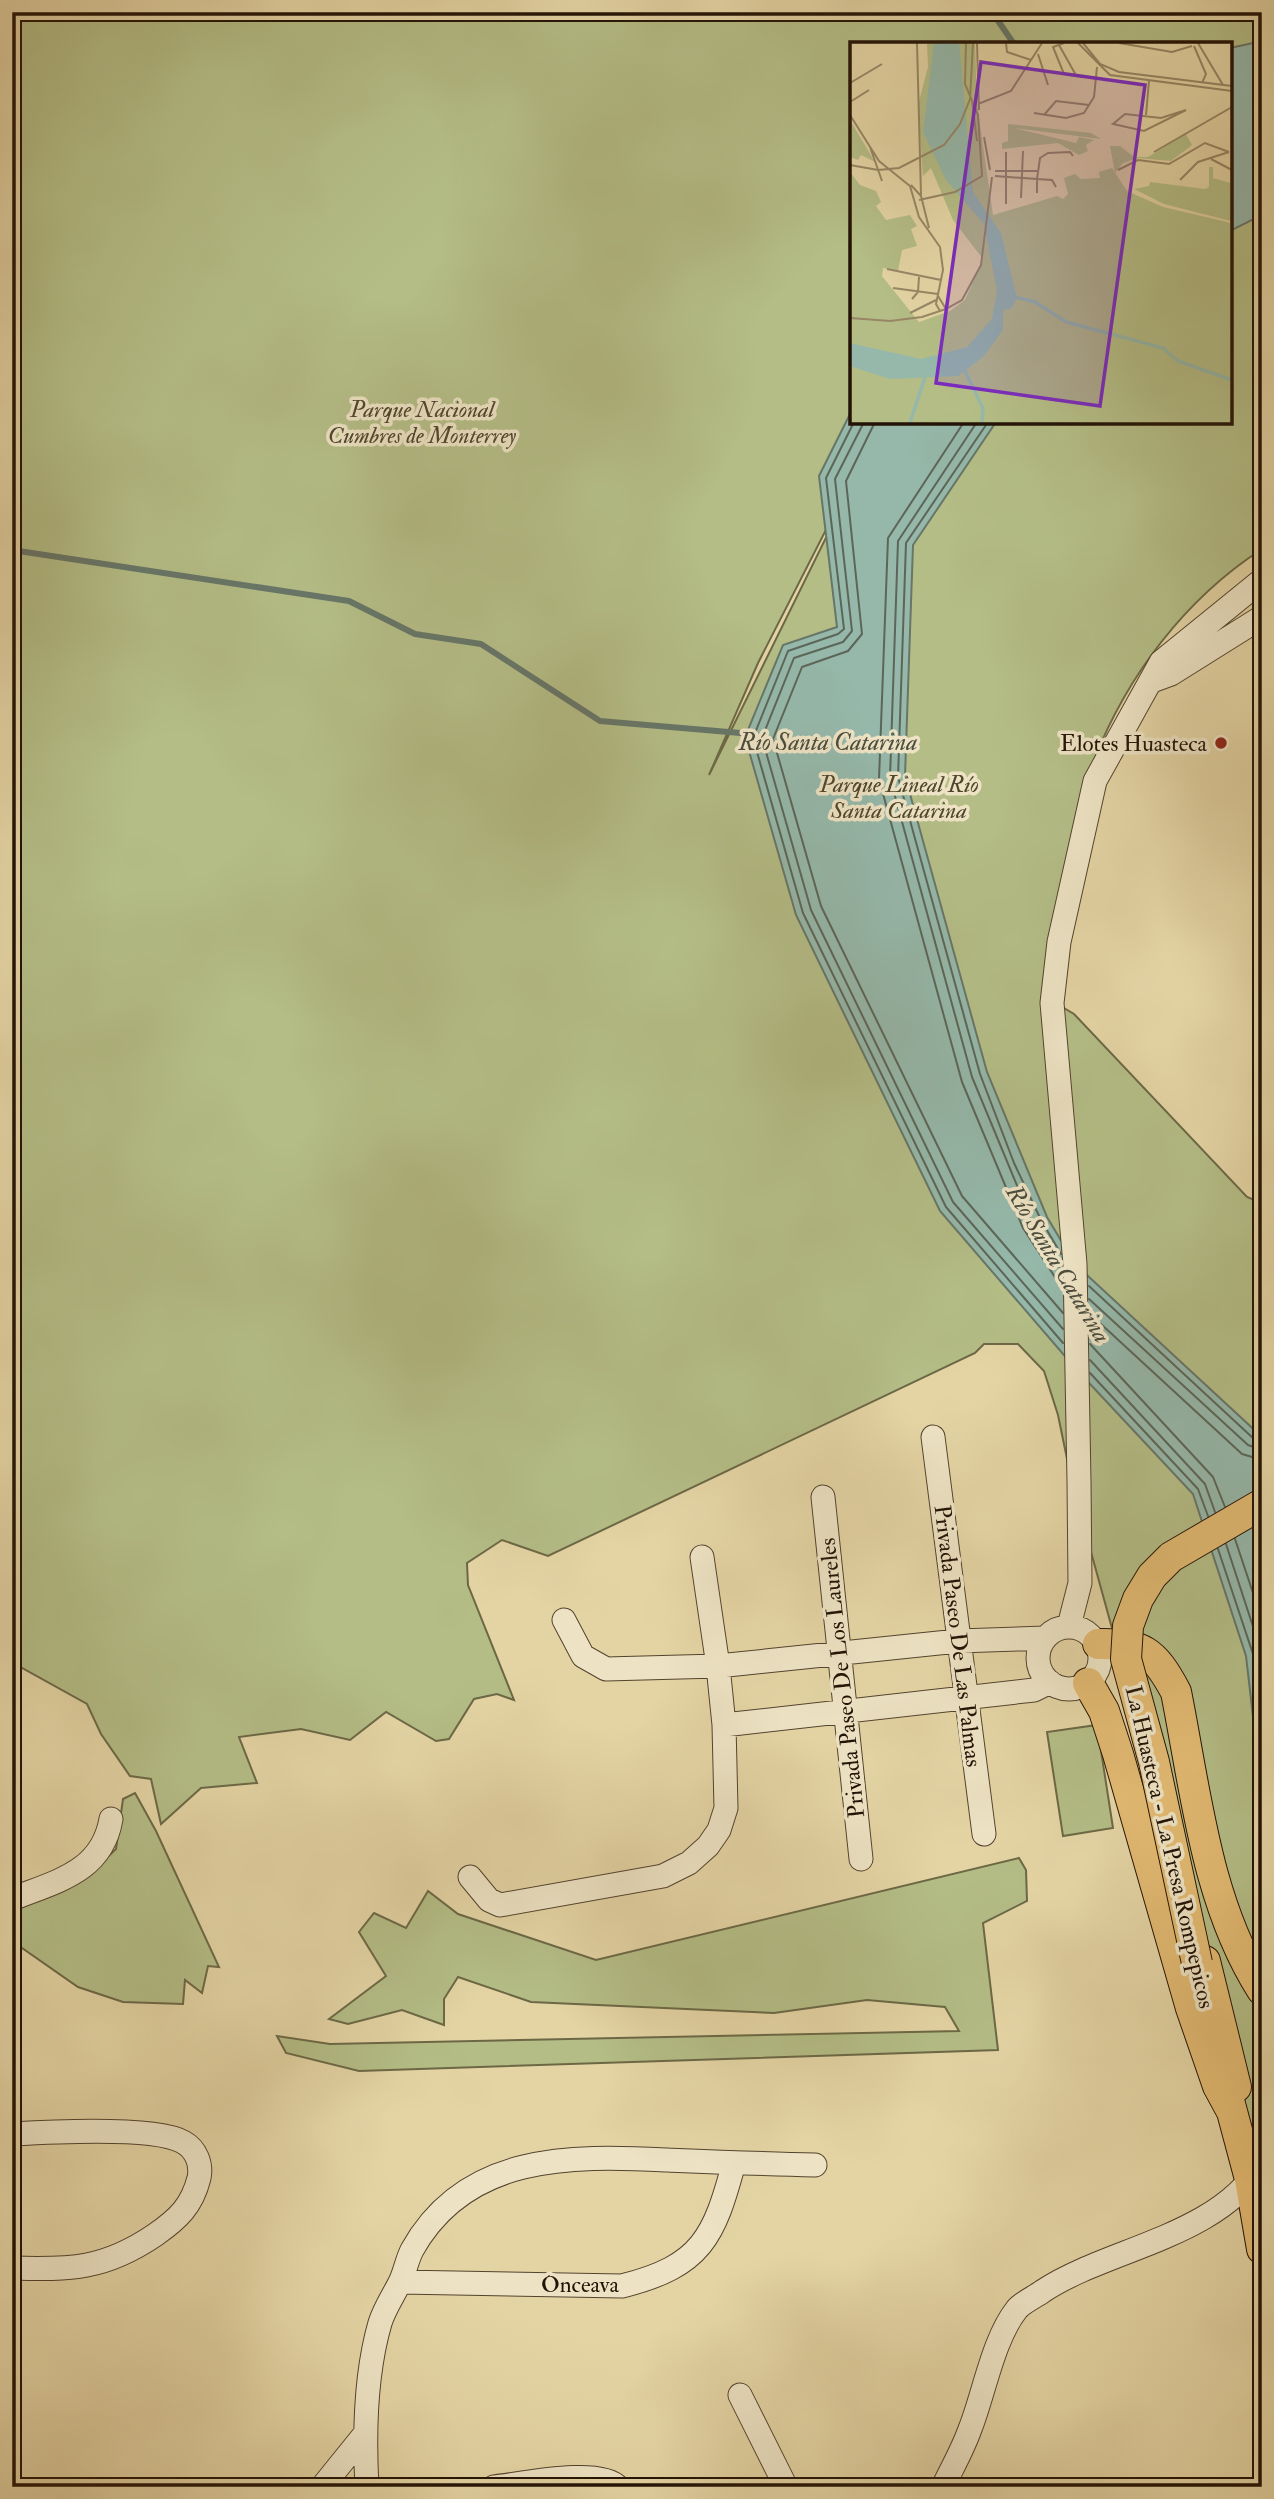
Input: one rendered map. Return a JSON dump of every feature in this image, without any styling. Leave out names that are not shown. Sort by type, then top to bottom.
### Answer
[{"type":"main road","name":"La Huasteca - La Presa Rompepicos","points":[[1262,1504],[1171,1557],[1152,1576],[1138,1599],[1128,1626],[1126,1659],[1154,1762],[1201,1962],[1236,2087],[1262,2145]]},
{"type":"main road","name":"La Huasteca - La Presa Rompepicos","points":[[1262,1516],[1200,1551],[1178,1568],[1152,1604],[1143,1629],[1141,1656],[1147,1695],[1179,1826],[1201,1962],[1231,2110],[1258,2175],[1262,2249]]},
{"type":"main road","points":[[1098,1644],[1133,1644],[1146,1652],[1167,1676],[1176,1692],[1217,1890],[1232,1937],[1262,1990]]},
{"type":"main road","points":[[1088,1683],[1104,1712],[1191,2008],[1218,2086],[1231,2110]]},
{"type":"street","points":[[1069,1626],[1080,1583],[1075,1264],[1052,1003],[1059,942],[1095,781],[1161,662],[1255,584],[1262,616],[1171,674],[1152,681]]},
{"type":"street","points":[[1193,659],[1262,636]]},
{"type":"street","name":"Privada Paseo De Las Palmas","points":[[933,1437],[984,1834]]},
{"type":"street","name":"Privada Paseo De Los Laureles","points":[[823,1497],[861,1860]]},
{"type":"street","points":[[470,1877],[489,1900],[506,1905],[663,1876],[689,1863],[719,1830],[726,1808],[724,1725],[702,1557]]},
{"type":"street","points":[[564,1620],[583,1656],[606,1670],[718,1666],[958,1641],[1045,1639]]},
{"type":"street","points":[[1069,1626],[1086,1631],[1098,1644],[1100,1666],[1088,1683],[1068,1689],[1049,1682],[1039,1666],[1040,1647],[1045,1639],[1051,1632],[1069,1626]]},
{"type":"street","points":[[724,1725],[1034,1690],[1049,1682]]},
{"type":"street","points":[[12,1899],[61,1880],[99,1854],[107,1839],[111,1819]]},
{"type":"street","points":[[12,2134],[66,2130],[162,2136],[182,2141],[194,2151],[200,2172],[194,2197],[184,2213],[120,2257],[65,2269],[12,2268]]},
{"type":"street","points":[[367,2487],[364,2435],[380,2322],[412,2251],[435,2218],[475,2186],[521,2166],[566,2158],[606,2157],[815,2165]]},
{"type":"street","name":"Onceava","points":[[400,2282],[622,2286],[656,2276],[685,2259],[703,2244],[719,2217],[734,2163]]},
{"type":"street","points":[[943,2487],[971,2428],[984,2386],[1017,2309],[1067,2276],[1161,2241],[1209,2213],[1258,2175]]},
{"type":"street","points":[[740,2395],[786,2487]]},
{"type":"street","points":[[327,2486],[364,2435]]},
{"type":"street","points":[[494,2487],[589,2477],[613,2481],[618,2487]]},
{"type":"green space","name":"Parque Nacional Cumbres de Monterrey","points":[[12,12],[1262,12],[1262,549],[1208,591],[1184,616],[1141,670],[1108,729],[1094,760],[1047,998],[1074,1014],[1247,1197],[1262,1203],[1262,2173],[1072,1483],[1058,1415],[1044,1371],[1018,1344],[984,1344],[975,1353],[548,1556],[502,1540],[467,1563],[468,1585],[514,1700],[497,1694],[474,1699],[449,1739],[436,1741],[386,1712],[350,1740],[301,1729],[239,1737],[257,1783],[201,1788],[161,1824],[151,1779],[130,1776],[101,1734],[87,1704],[22,1668],[12,1666]]},
{"type":"green space","points":[[1097,1725],[1113,1828],[1063,1836],[1047,1732]]},
{"type":"green space","points":[[135,1793],[156,1831],[219,1967],[208,1966],[202,1993],[185,1980],[183,2004],[123,2002],[78,1987],[12,1941],[12,1910],[83,1880],[116,1849],[123,1799]]},
{"type":"green space","points":[[1019,1858],[1026,1870],[1027,1901],[983,1923],[998,2050],[359,2071],[286,2053],[277,2036],[330,2044],[959,2031],[945,2007],[867,2000],[774,2013],[531,2002],[458,1977],[444,1999],[444,2025],[402,2010],[348,2024],[329,2019],[386,1976],[359,1932],[374,1913],[406,1928],[428,1891],[458,1914],[596,1960]]},
{"type":"water","points":[[1262,41],[1262,215],[1232,230],[1232,48]]},
{"type":"water","name":"Río Santa Catarina","points":[[850,414],[850,424],[995,424],[913,545],[905,776],[987,1072],[1047,1217],[1075,1264],[1262,1437],[1262,1794],[1246,1656],[1193,1494],[1076,1369],[940,1211],[796,915],[745,737],[783,645],[837,627],[819,476]]},
{"type":"waterway","points":[[992,12],[1013,42]]},
{"type":"waterway","points":[[12,550],[349,601],[415,634],[481,644],[600,721],[752,734]]},
{"type":"place","name":"Elotes Huasteca","points":[[1221,743]]},
{"type":"park label","name":"Parque Lineal Río Santa Catarina","points":[[899,797]]}]
